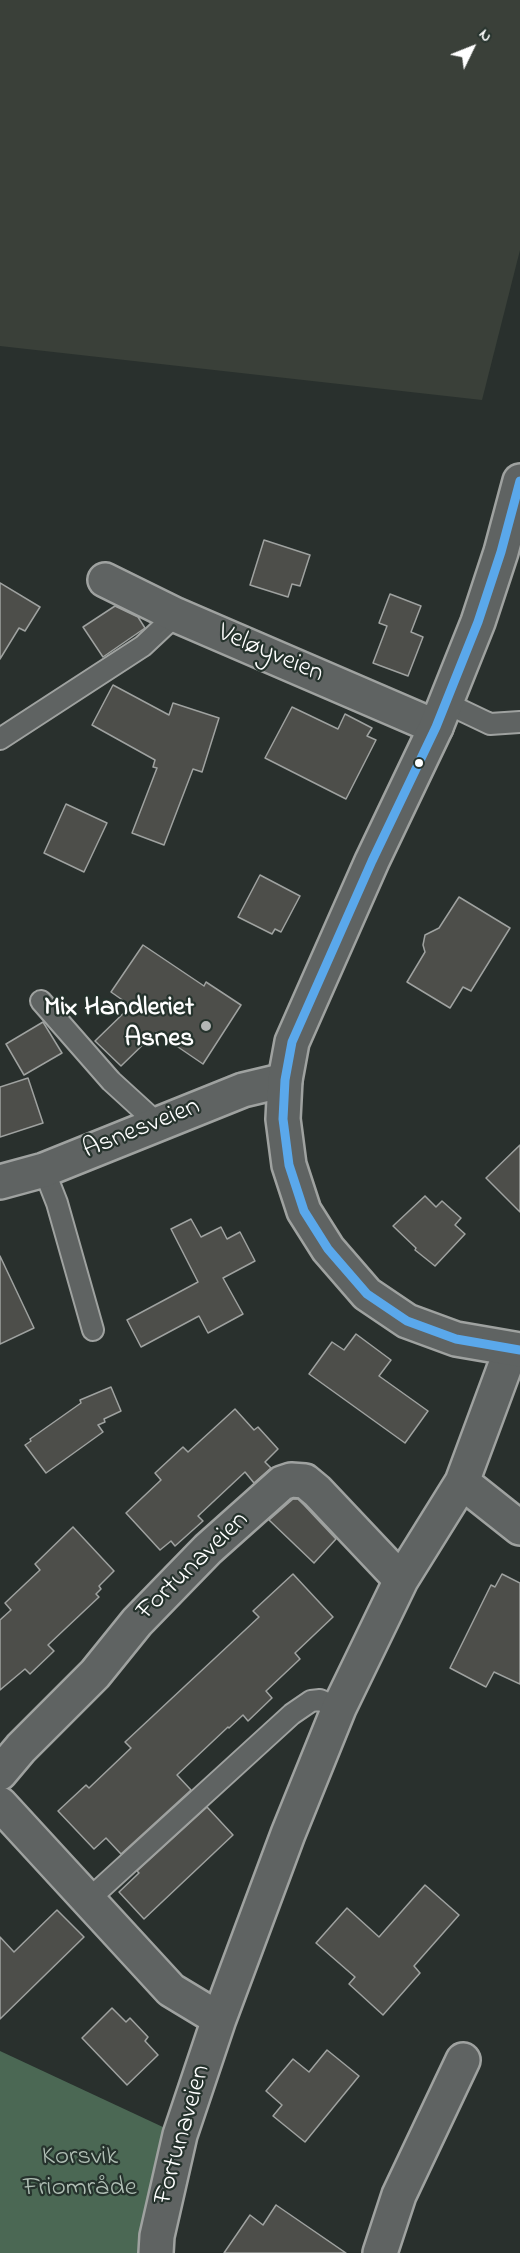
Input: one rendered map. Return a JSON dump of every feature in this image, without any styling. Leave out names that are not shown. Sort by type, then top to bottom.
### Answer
[{"type":"street","points":[[515,1350],[456,1339],[407,1321],[367,1294],[328,1249],[304,1211],[289,1166],[283,1119],[285,1080],[292,1042],[372,861],[441,715],[478,622],[501,552],[520,481]]},
{"type":"street","name":"Veløyveien","points":[[105,580],[176,615],[441,715]]},
{"type":"street","name":"Asnesveien","points":[[0,1182],[44,1170],[243,1090],[285,1080]]},
{"type":"street","name":"Fortunaveien","points":[[156,2253],[157,2236],[177,2145],[219,2019],[288,1834],[339,1708],[401,1580],[462,1482],[515,1350]]},
{"type":"street","name":"Fortunaveien","points":[[0,1773],[21,1748],[95,1674],[137,1622],[208,1549],[282,1482],[305,1481],[401,1580]]},
{"type":"street","points":[[462,1482],[520,1528]]},
{"type":"street","points":[[0,1804],[171,1990],[219,2019]]},
{"type":"street","points":[[380,2253],[399,2195],[463,2060]]},
{"type":"lane","points":[[0,739],[143,646],[176,615]]},
{"type":"lane","points":[[441,715],[490,724],[520,722]]},
{"type":"lane","points":[[41,1001],[111,1081],[157,1124]]},
{"type":"lane","points":[[44,1170],[57,1203],[93,1330]]},
{"type":"lane","points":[[90,1903],[99,1890],[292,1714],[311,1701],[320,1700],[339,1708]]},
{"type":"shaded area","points":[[0,0],[520,0],[520,250],[482,400],[0,346]]},
{"type":"green space","name":"Korsvik Friområde","points":[[0,2051],[180,2135],[156,2253],[0,2253]]},
{"type":"building","points":[[264,540],[310,555],[300,586],[292,584],[288,597],[250,585]]},
{"type":"building","points":[[0,583],[40,607],[25,631],[19,628],[0,659]]},
{"type":"building","points":[[390,594],[421,606],[411,632],[423,637],[408,676],[373,663],[387,626],[379,623]]},
{"type":"building","points":[[115,606],[138,617],[145,628],[103,657],[83,627]]},
{"type":"building","points":[[113,685],[169,715],[173,703],[219,718],[202,772],[193,769],[164,845],[132,833],[157,768],[153,767],[155,760],[92,725]]},
{"type":"building","points":[[292,707],[338,729],[345,714],[372,728],[367,736],[376,740],[346,799],[265,758]]},
{"type":"building","points":[[66,804],[107,823],[84,872],[44,853]]},
{"type":"building","points":[[260,875],[300,896],[281,932],[275,929],[272,934],[238,917]]},
{"type":"building","points":[[459,897],[510,928],[471,991],[463,987],[450,1008],[407,982],[425,952],[423,945],[425,935],[439,928]]},
{"type":"building","points":[[143,945],[204,986],[206,982],[241,1005],[203,1064],[156,1032],[121,1066],[95,1041],[131,1006],[111,992]]},
{"type":"building","points":[[43,1022],[62,1053],[24,1075],[6,1044]]},
{"type":"building","points":[[28,1078],[43,1123],[0,1137],[0,1087]]},
{"type":"building","points":[[520,1145],[520,1212],[486,1178]]},
{"type":"building","points":[[425,1196],[436,1207],[442,1201],[461,1218],[455,1225],[465,1234],[435,1266],[415,1250],[416,1248],[393,1226]]},
{"type":"building","points":[[191,1219],[201,1237],[221,1227],[227,1239],[240,1232],[255,1261],[223,1278],[243,1314],[208,1333],[199,1316],[141,1347],[127,1320],[198,1282],[171,1229]]},
{"type":"building","points":[[0,1256],[34,1328],[0,1344]]},
{"type":"building","points":[[356,1334],[391,1360],[379,1376],[428,1411],[405,1443],[309,1374],[332,1342],[344,1350]]},
{"type":"building","points":[[111,1387],[121,1411],[104,1419],[105,1422],[98,1425],[103,1432],[46,1473],[25,1445],[31,1441],[30,1439],[81,1403],[80,1400]]},
{"type":"building","points":[[235,1409],[254,1430],[258,1427],[278,1449],[265,1462],[271,1468],[254,1483],[245,1472],[198,1516],[203,1521],[175,1546],[171,1541],[160,1550],[126,1513],[161,1480],[155,1473],[183,1447],[188,1452]]},
{"type":"building","points":[[293,1499],[298,1499],[336,1539],[314,1563],[269,1520]]},
{"type":"building","points":[[73,1527],[114,1571],[99,1586],[101,1589],[96,1594],[99,1597],[48,1645],[54,1651],[30,1674],[25,1669],[0,1690],[0,1620],[11,1610],[5,1603],[40,1570],[35,1564]]},
{"type":"building","points":[[293,1574],[333,1617],[295,1653],[300,1659],[266,1691],[272,1698],[248,1721],[243,1715],[228,1727],[177,1775],[191,1790],[121,1854],[106,1838],[94,1849],[58,1811],[86,1785],[89,1788],[131,1748],[125,1742],[259,1617],[253,1611]]},
{"type":"building","points":[[502,1574],[520,1583],[520,1684],[494,1672],[486,1687],[450,1668],[491,1585],[495,1587]]},
{"type":"building","points":[[207,1807],[233,1835],[144,1919],[119,1892],[139,1873],[137,1871]]},
{"type":"building","points":[[425,1885],[459,1915],[414,1966],[420,1973],[383,2015],[349,1984],[355,1977],[316,1943],[347,1908],[379,1937]]},
{"type":"building","points":[[57,1910],[84,1937],[0,2019],[0,1937],[14,1952]]},
{"type":"building","points":[[112,2008],[126,2022],[130,2018],[148,2037],[145,2041],[158,2055],[127,2085],[82,2038]]},
{"type":"building","points":[[327,2050],[359,2076],[305,2142],[273,2116],[282,2105],[266,2091],[293,2059],[309,2072]]},
{"type":"building","points":[[276,2205],[346,2253],[224,2253],[250,2215],[263,2225]]},
{"type":"transit line","points":[[520,481],[501,552],[478,622],[436,727],[372,861],[292,1042],[285,1080],[283,1119],[289,1165],[304,1211],[328,1249],[367,1294],[407,1321],[456,1339],[520,1350]]},
{"type":"place","name":"Mix Handleriet Asnes","points":[[206,1026]]}]
